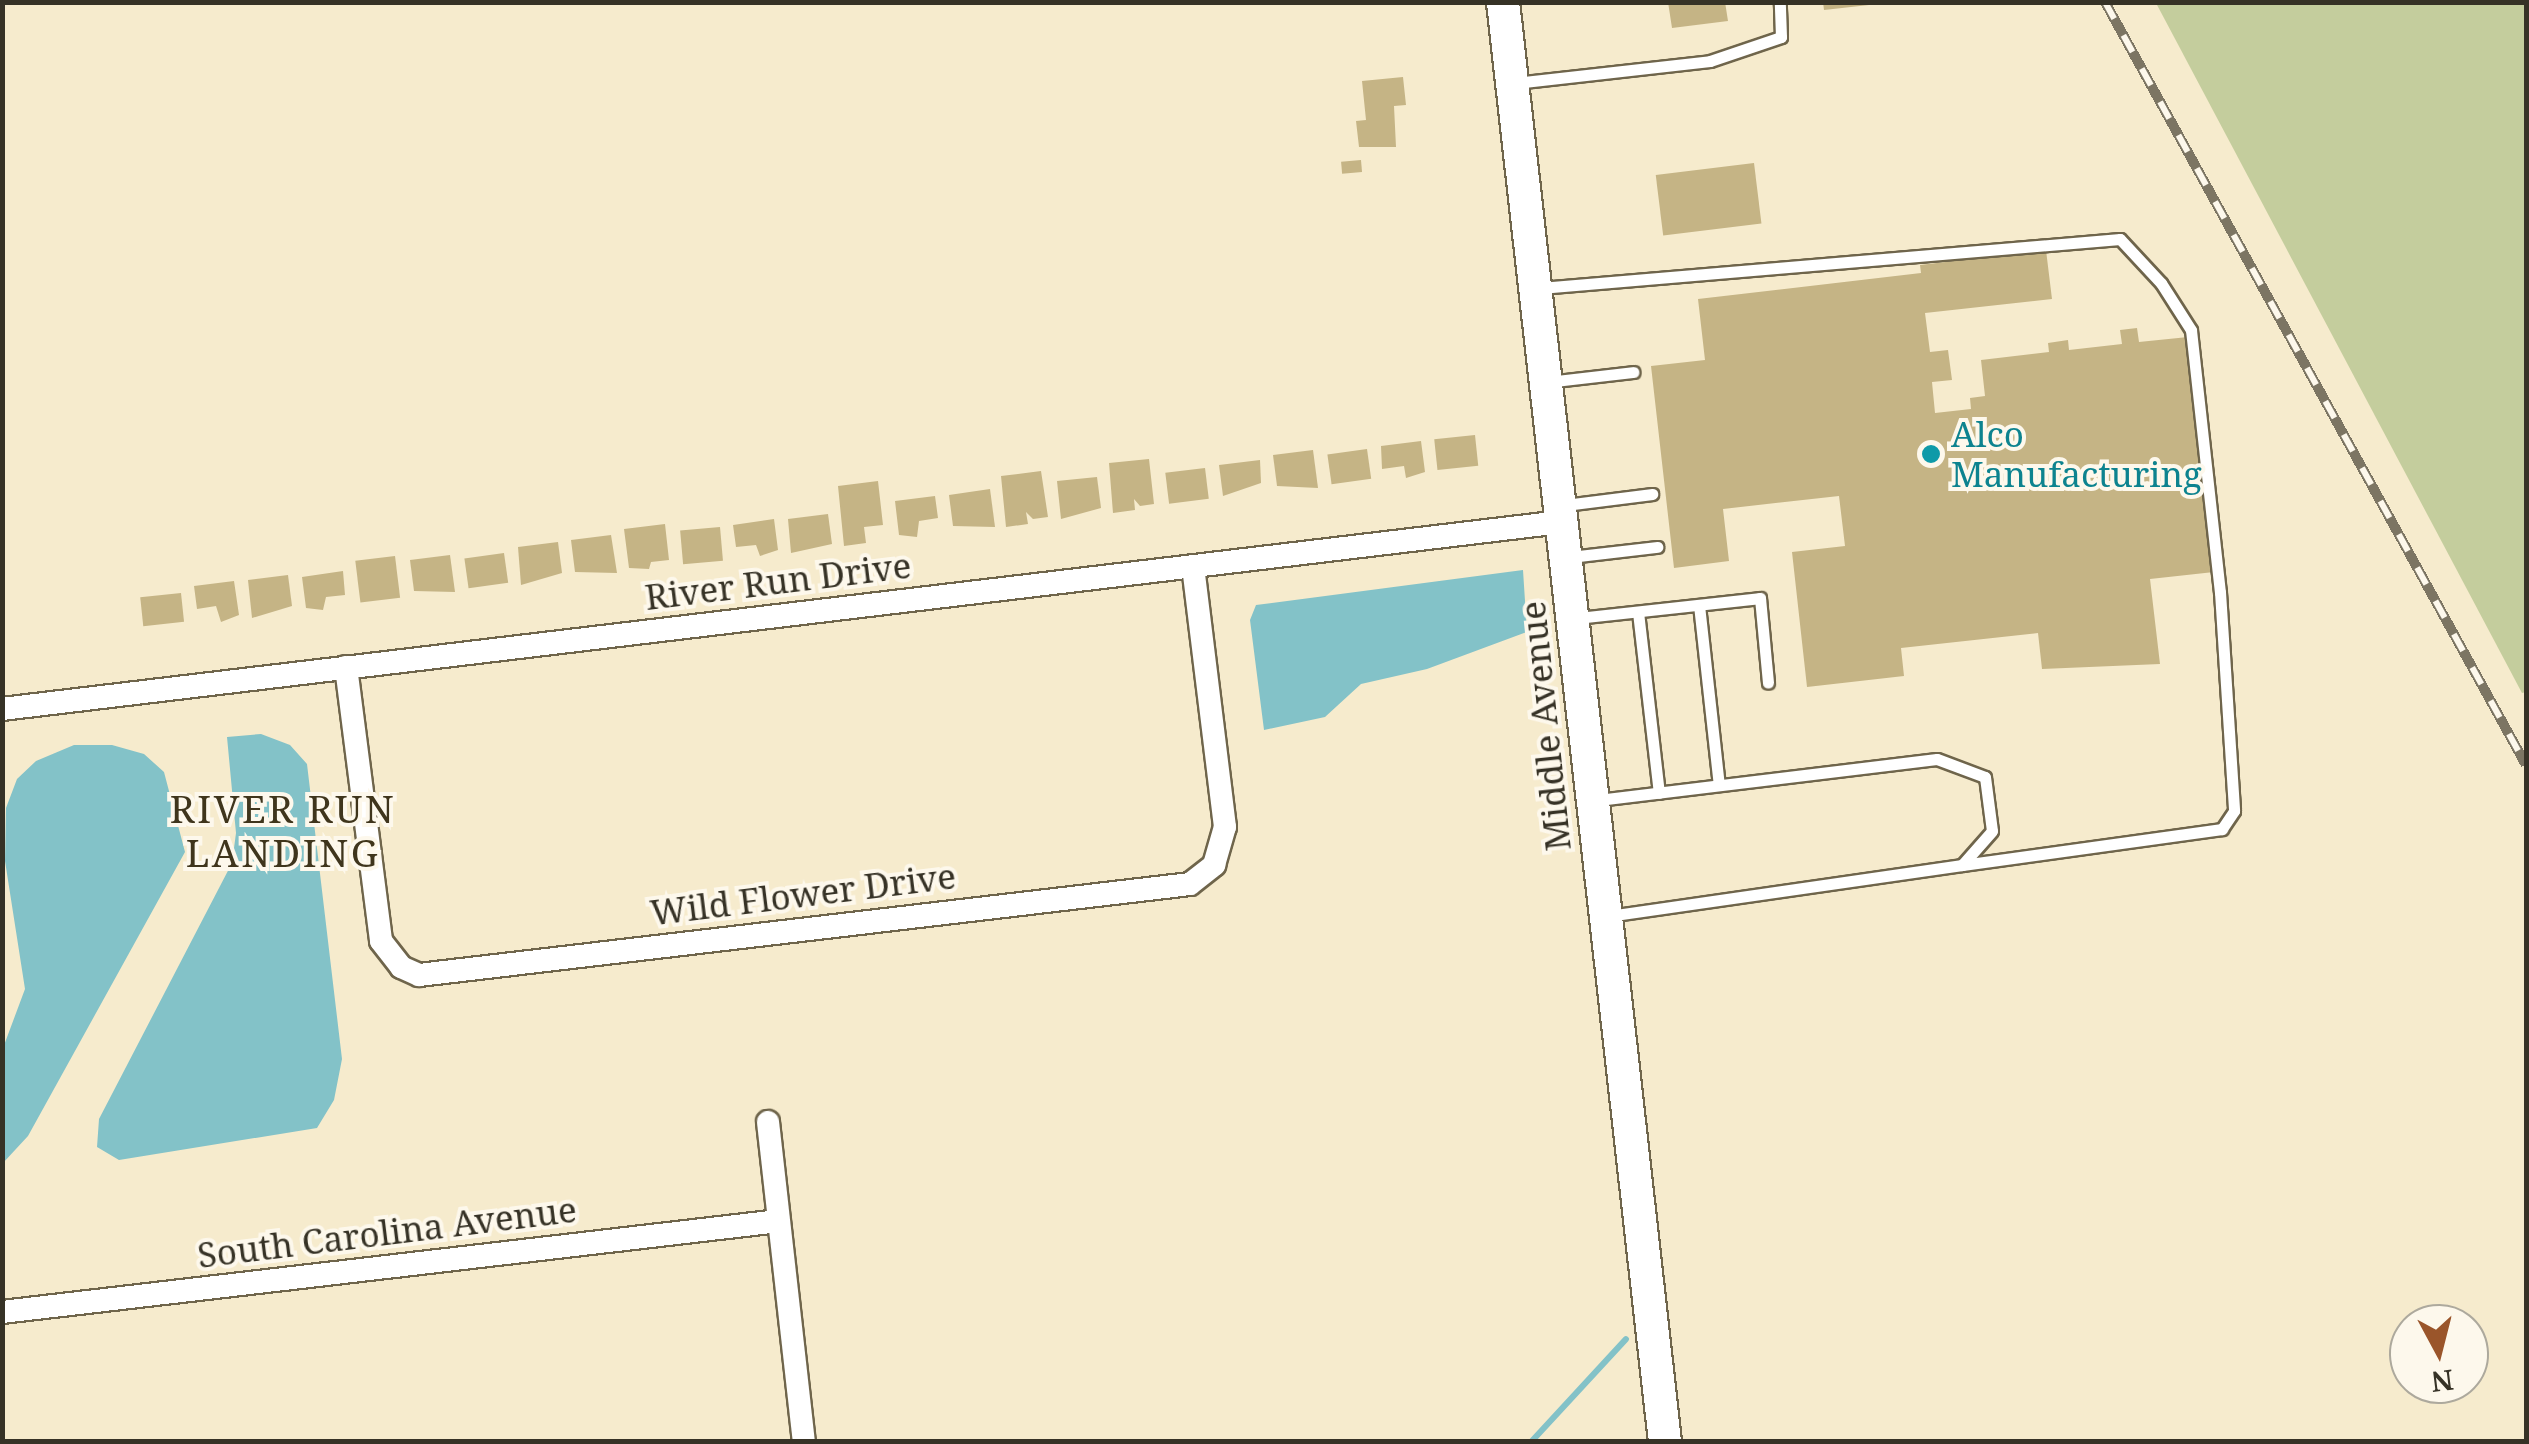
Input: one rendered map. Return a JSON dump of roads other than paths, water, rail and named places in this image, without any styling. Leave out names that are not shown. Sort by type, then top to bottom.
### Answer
[{"type":"street","name":"Middle Avenue","points":[[1503,2],[1664,1442]]},
{"type":"street","name":"River Run Drive","points":[[2,708],[1193,566],[1561,514]]},
{"type":"street","name":"Wild Flower Drive","points":[[346,668],[381,941],[400,967],[419,975],[1170,886],[1206,874],[1224,842],[1193,566]]},
{"type":"street","points":[[768,1122],[804,1442]]},
{"type":"street","name":"South Carolina Avenue","points":[[2,1312],[779,1220]]},
{"type":"lane","points":[[1512,83],[1710,61],[1781,37],[1780,2]]},
{"type":"lane","points":[[1536,288],[2120,239],[2161,284],[2191,330],[2220,592],[2234,812],[2222,829],[1607,916]]},
{"type":"lane","points":[[1546,382],[1632,372]]},
{"type":"lane","points":[[1561,514],[1652,494]]},
{"type":"lane","points":[[1566,557],[1657,547]]},
{"type":"lane","points":[[1573,618],[1760,598],[1768,683]]},
{"type":"lane","points":[[1699,605],[1719,785]]},
{"type":"lane","points":[[1638,612],[1659,793]]},
{"type":"lane","points":[[1594,801],[1937,759],[1985,776],[1992,830],[1962,866]]},
{"type":"water","points":[[1523,570],[1527,632],[1427,669],[1361,684],[1325,717],[1264,730],[1250,620],[1256,605]]},
{"type":"water","points":[[261,734],[290,745],[307,764],[342,1059],[334,1100],[317,1128],[119,1160],[97,1147],[99,1119],[232,863],[236,833],[227,737]]},
{"type":"water","points":[[74,745],[112,745],[144,754],[164,772],[185,852],[28,1136],[3,1163],[3,1048],[25,989],[5,861],[6,808],[17,779],[36,761]]},
{"type":"waterway","points":[[1531,1442],[1626,1339]]},
{"type":"railway","points":[[2105,2],[2526,765]]},
{"type":"place","name":"Alco Manufacturing","points":[[1931,454]]},
{"type":"district","name":"RIVER RUN LANDING","points":[[283,831]]}]
